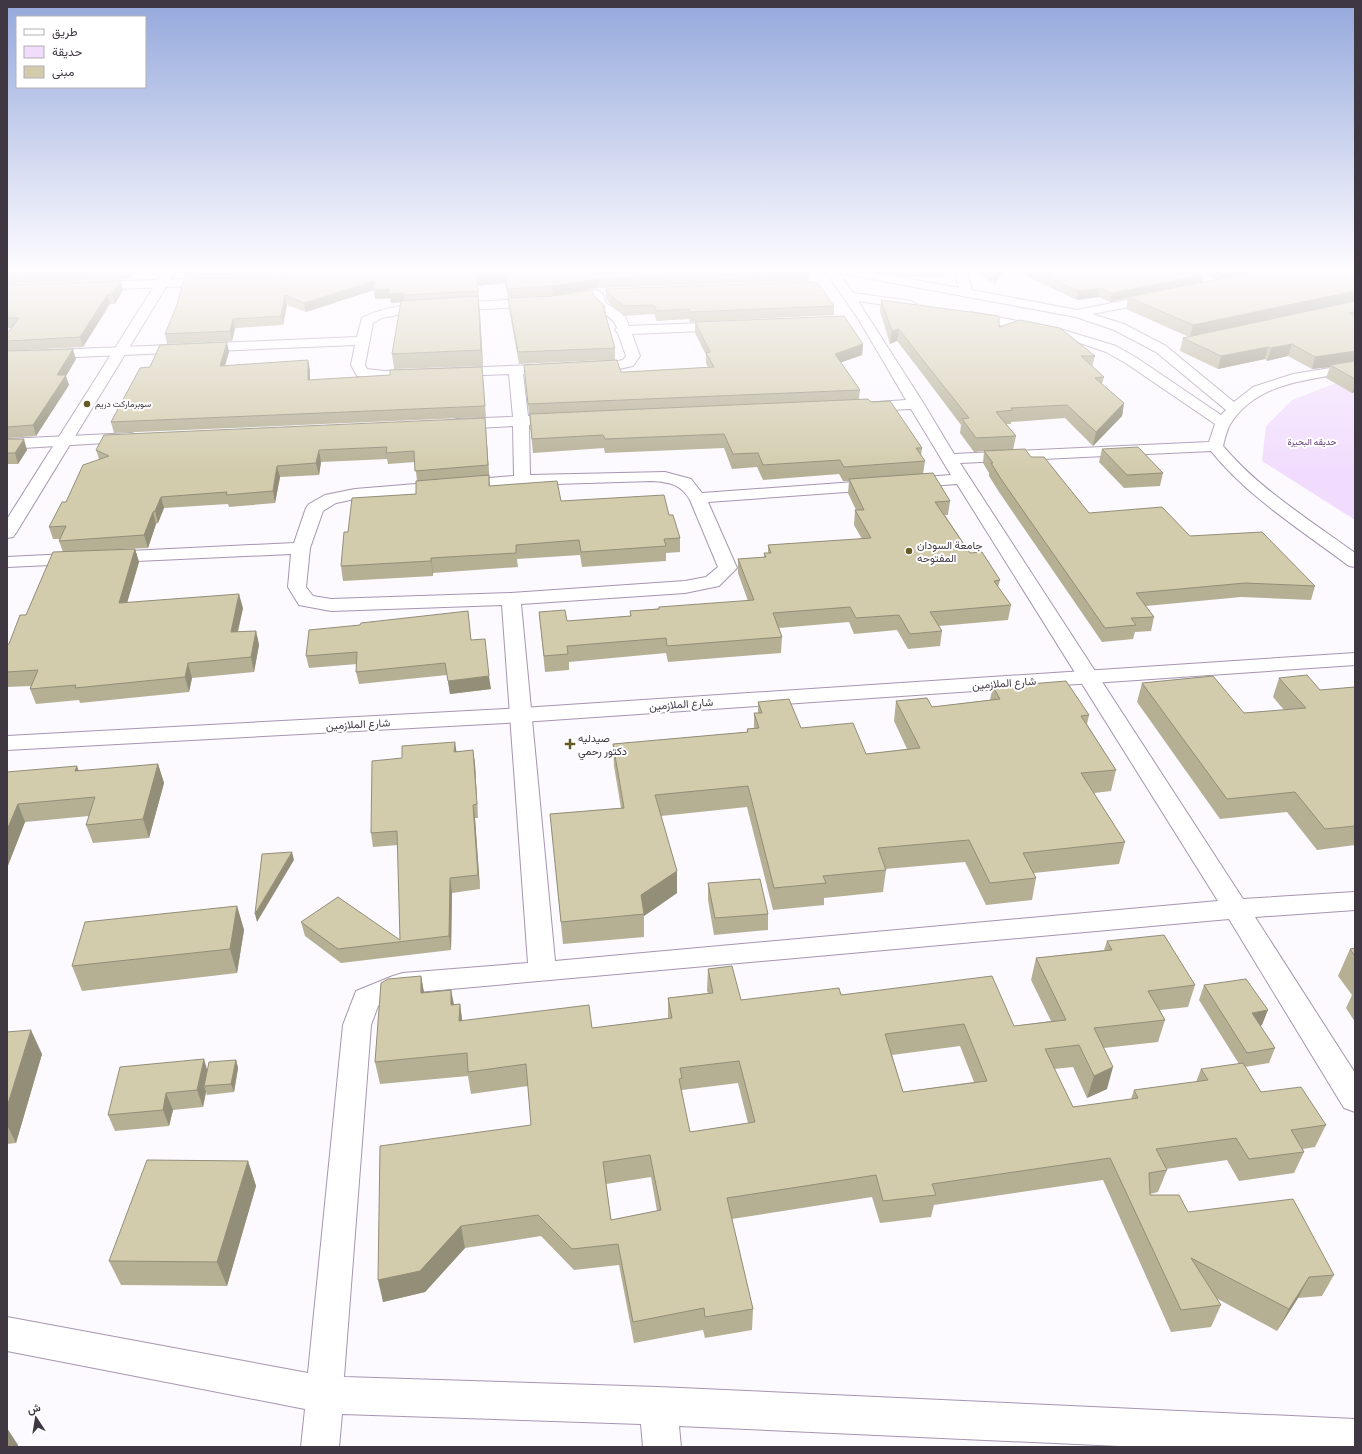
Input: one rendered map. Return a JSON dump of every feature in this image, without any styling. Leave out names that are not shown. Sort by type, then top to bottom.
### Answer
[{"type":"street","points":[[7,533],[128,337]]},
{"type":"street","points":[[364,337],[358,365],[362,373],[384,375],[612,366],[628,362],[632,356],[625,337]]},
{"type":"street","points":[[868,337],[917,404],[949,459],[1236,909],[1355,1099]]},
{"type":"street","points":[[1074,337],[1100,344],[1134,361],[1164,384],[1223,423]]},
{"type":"street","points":[[1138,337],[1161,349],[1234,409]]},
{"type":"street","points":[[7,356],[363,341]]},
{"type":"street","points":[[1161,349],[1176,346]]},
{"type":"street","points":[[1215,446],[1223,423],[1234,409],[1258,390],[1298,377],[1355,368]]},
{"type":"street","points":[[515,370],[521,421],[522,480]]},
{"type":"street","points":[[846,407],[917,404]]},
{"type":"street","points":[[442,425],[576,419]]},
{"type":"street","points":[[7,444],[144,438]]},
{"type":"street","points":[[949,459],[1215,446]]},
{"type":"street","points":[[1215,446],[1232,467],[1265,495],[1355,562]]},
{"type":"street","points":[[670,477],[685,483],[697,498],[728,568],[712,582],[685,587],[511,599],[331,605],[306,600],[297,587],[301,548],[315,508],[331,499],[355,494],[522,480],[670,477]]},
{"type":"street","points":[[697,498],[963,479]]},
{"type":"street","points":[[7,562],[301,548]]},
{"type":"street","points":[[511,599],[522,715],[542,972]]},
{"type":"street","name":"شارع الملازمين","points":[[7,743],[522,715],[1355,659]]},
{"type":"street","points":[[320,1447],[326,1394],[357,1025],[366,999],[403,982],[542,972],[1236,909],[1355,901]]},
{"type":"street","points":[[7,1334],[326,1394],[658,1406],[1355,1438]]},
{"type":"street","points":[[658,1406],[662,1447]]},
{"type":"green space","name":"حديقه البحيرة","points":[[1355,380],[1355,520],[1262,461],[1266,426],[1292,400],[1336,383]]},
{"type":"building","points":[[7,337],[80,337],[80,337],[7,341]]},
{"type":"building","points":[[395,337],[480,337],[481,350],[392,354]]},
{"type":"building","points":[[515,337],[612,337],[615,348],[518,352]]},
{"type":"building","points":[[702,337],[858,337],[863,344],[835,354],[860,390],[528,404],[524,365],[617,360],[621,372],[714,367],[706,353],[710,352]]},
{"type":"building","points":[[905,337],[1071,337],[1095,356],[1081,356],[1104,377],[1095,378],[1124,403],[1096,432],[1067,405],[1011,408],[1013,410],[996,412],[1016,436],[976,438],[962,419],[969,418]]},
{"type":"building","points":[[1355,337],[1355,351],[1315,357],[1292,344],[1221,356],[1183,338]]},
{"type":"building","points":[[227,342],[220,366],[308,360],[308,380],[390,375],[390,370],[482,367],[485,406],[111,422],[140,368],[150,367],[160,345]]},
{"type":"building","points":[[73,349],[57,375],[66,375],[33,425],[7,427],[7,351]]},
{"type":"building","points":[[1355,361],[1355,379],[1330,365]]},
{"type":"building","points":[[868,399],[871,402],[890,401],[922,448],[916,448],[925,461],[844,467],[840,460],[763,465],[758,453],[733,454],[724,434],[605,439],[603,435],[532,439],[530,414]]},
{"type":"building","points":[[485,418],[488,465],[415,471],[414,451],[386,453],[387,447],[319,450],[316,463],[277,466],[273,491],[226,495],[227,492],[161,497],[144,535],[59,541],[66,526],[49,527],[62,502],[66,502],[83,465],[109,456],[96,450],[104,435]]},
{"type":"building","points":[[7,439],[24,439],[15,453],[7,453]]},
{"type":"building","points":[[1138,447],[1163,473],[1127,475],[1102,449]]},
{"type":"building","points":[[1025,449],[1031,457],[1044,457],[1089,513],[1162,507],[1190,536],[1262,532],[1315,586],[1245,583],[1136,593],[1154,617],[1131,618],[1136,625],[1105,628],[1001,479],[991,463],[993,463],[984,451]]},
{"type":"building","points":[[933,473],[950,501],[935,502],[970,553],[982,552],[1000,580],[994,581],[1011,605],[930,612],[942,631],[910,634],[899,615],[856,618],[850,607],[773,613],[782,637],[667,646],[666,638],[567,646],[568,654],[544,656],[539,612],[565,610],[567,621],[631,616],[630,611],[659,609],[659,607],[754,600],[738,559],[766,557],[764,553],[771,553],[768,545],[871,538],[855,510],[864,510],[849,479]]},
{"type":"building","points":[[489,475],[489,486],[557,481],[561,501],[664,495],[669,515],[673,515],[680,538],[664,539],[666,546],[581,552],[579,540],[516,545],[516,553],[431,558],[431,561],[341,566],[344,532],[348,532],[352,498],[416,494],[416,481]]},
{"type":"building","points":[[135,549],[119,603],[239,594],[231,632],[256,631],[251,657],[188,663],[185,677],[75,688],[76,685],[30,689],[38,670],[7,672],[7,644],[9,644],[20,615],[26,615],[53,552]]},
{"type":"building","points":[[468,611],[471,640],[485,639],[489,676],[448,681],[445,663],[356,672],[357,652],[306,656],[309,630]]},
{"type":"building","points":[[1307,675],[1320,690],[1355,687],[1355,826],[1325,829],[1295,792],[1227,799],[1142,683],[1213,676],[1244,713],[1306,708],[1279,678]]},
{"type":"building","points":[[1066,681],[1089,715],[1081,716],[1116,770],[1081,773],[1125,842],[1023,853],[1036,878],[990,883],[969,840],[878,848],[886,870],[823,876],[826,883],[774,888],[748,786],[655,795],[677,871],[641,895],[644,914],[561,922],[550,814],[624,808],[613,744],[748,732],[747,729],[759,728],[754,713],[762,713],[758,702],[789,699],[801,728],[853,723],[866,754],[920,748],[896,701],[927,698],[932,707],[1000,699],[993,687]]},
{"type":"building","points":[[455,742],[454,752],[473,750],[477,804],[473,805],[478,875],[450,878],[449,936],[338,949],[301,922],[338,897],[400,940],[397,831],[371,833],[372,761],[402,758],[402,746]]},
{"type":"building","points":[[158,764],[143,819],[86,825],[95,797],[18,804],[7,830],[7,772],[77,766],[75,771]]},
{"type":"building","points":[[292,852],[255,914],[262,854]]},
{"type":"building","points":[[760,879],[768,914],[715,918],[708,883]]},
{"type":"building","points":[[237,906],[230,949],[72,966],[85,922]]},
{"type":"building","points":[[1164,935],[1195,985],[1148,991],[1165,1020],[1094,1028],[1113,1067],[1094,1076],[1079,1045],[1045,1049],[1073,1107],[1138,1098],[1134,1090],[1208,1080],[1201,1069],[1243,1063],[1261,1092],[1301,1087],[1326,1125],[1291,1130],[1304,1152],[1249,1159],[1236,1138],[1156,1149],[1167,1170],[1149,1173],[1150,1195],[1179,1195],[1188,1212],[1293,1199],[1334,1275],[1309,1277],[1289,1309],[1191,1258],[1221,1305],[1181,1310],[1110,1158],[932,1184],[936,1195],[883,1201],[876,1175],[727,1198],[753,1309],[705,1317],[704,1308],[633,1322],[618,1244],[572,1249],[538,1215],[461,1226],[420,1271],[378,1280],[380,1146],[531,1125],[526,1064],[468,1072],[467,1053],[375,1062],[381,983],[388,979],[421,976],[421,993],[451,990],[451,1005],[460,1004],[459,1021],[589,1005],[592,1028],[672,1018],[668,998],[713,993],[708,969],[732,966],[741,1000],[839,988],[841,995],[992,976],[1014,1026],[1066,1020],[1036,958],[1112,950],[1107,941]],"holes":[[[964,1024],[987,1081],[903,1092],[885,1034]],[[739,1061],[755,1122],[690,1132],[679,1079],[682,1078],[680,1068]],[[650,1155],[661,1210],[611,1220],[603,1162]]]},
{"type":"building","points":[[1355,948],[1355,956],[1350,949]]},
{"type":"building","points":[[1246,979],[1268,1010],[1252,1013],[1275,1048],[1247,1053],[1204,985]]},
{"type":"building","points":[[31,1030],[7,1107],[7,1032]]},
{"type":"building","points":[[204,1059],[197,1090],[166,1093],[163,1110],[108,1115],[120,1067]]},
{"type":"building","points":[[236,1060],[231,1084],[204,1086],[209,1062]]},
{"type":"building","points":[[147,1160],[248,1161],[217,1262],[109,1261]]},
{"type":"place","name":"سوبرماركت دريم","points":[[87,404]]},
{"type":"place","name":"جامعة السودان المفتوحه","points":[[909,551]]},
{"type":"place","name":"صيدليه دكتور رحمي","points":[[570,744]]}]
